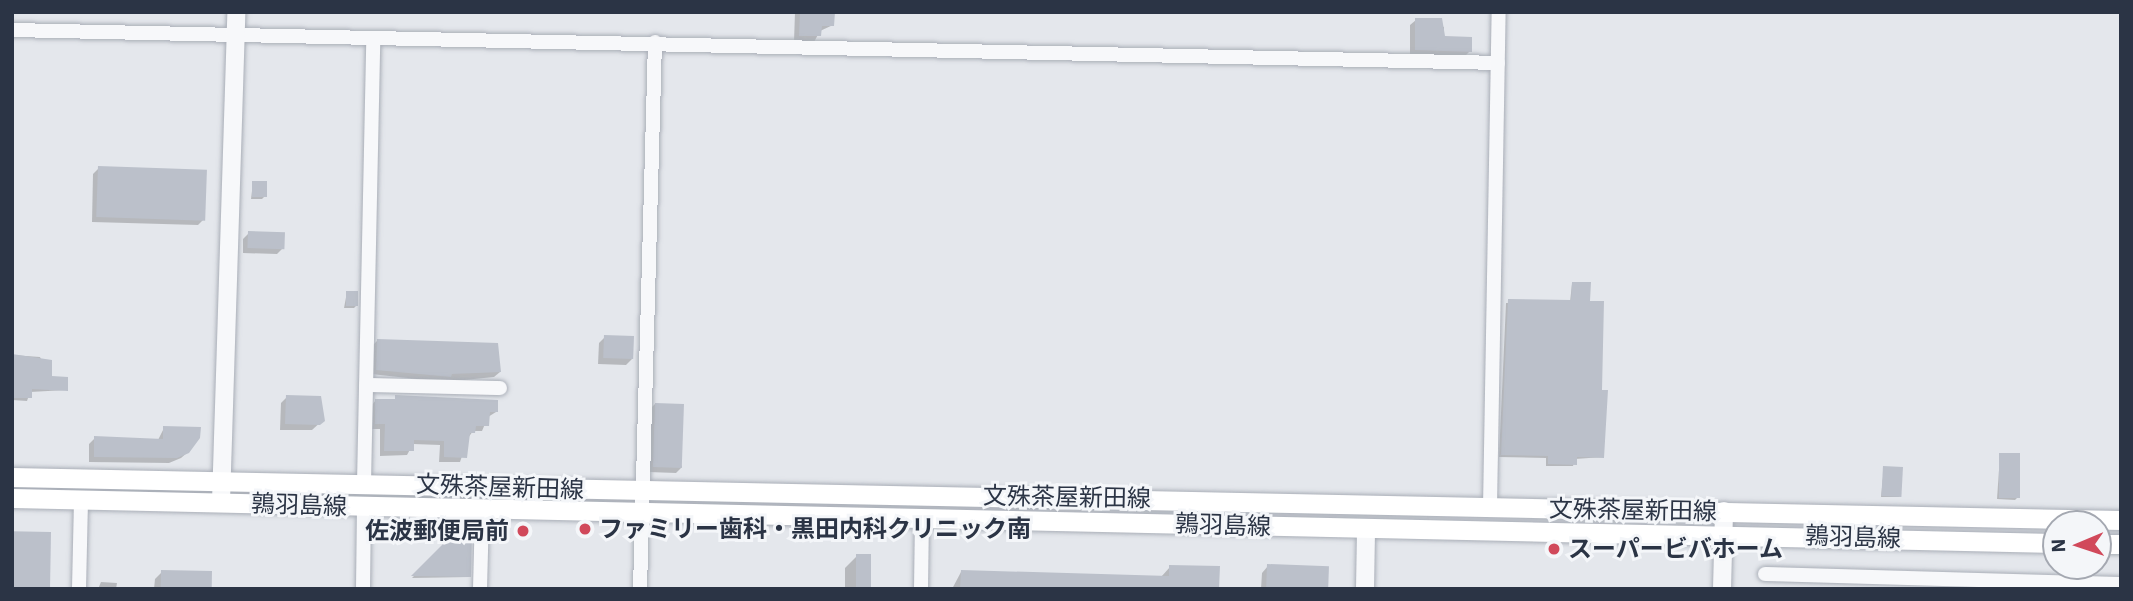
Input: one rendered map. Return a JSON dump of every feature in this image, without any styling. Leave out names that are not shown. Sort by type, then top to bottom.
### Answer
[{"type":"main road","name":"文殊茶屋新田線","points":[[12,477],[221,479],[643,491],[2121,520]]},
{"type":"main road","name":"鶉羽島線","points":[[12,499],[2042,543]]},
{"type":"street","points":[[221,502],[236,12]]},
{"type":"street","points":[[1490,507],[1499,12]]},
{"type":"street","points":[[12,30],[1498,63]]},
{"type":"street","points":[[365,483],[373,39]]},
{"type":"street","points":[[640,589],[655,43]]},
{"type":"street","points":[[366,385],[500,388]]},
{"type":"street","points":[[79,589],[81,501]]},
{"type":"street","points":[[363,589],[364,507]]},
{"type":"street","points":[[480,589],[482,510]]},
{"type":"street","points":[[1723,589],[1724,511]]},
{"type":"street","points":[[921,589],[922,517]]},
{"type":"street","points":[[1364,589],[1366,529]]},
{"type":"street","points":[[1765,574],[1887,583],[2121,584]]},
{"type":"building","points":[[800,12],[835,12],[834,26],[822,26],[821,36],[799,36]]},
{"type":"building","points":[[1415,18],[1442,18],[1445,36],[1472,37],[1472,52],[1415,50]]},
{"type":"building","points":[[98,166],[207,170],[205,221],[96,217]]},
{"type":"building","points":[[252,181],[267,181],[267,197],[252,197]]},
{"type":"building","points":[[248,231],[285,232],[284,249],[247,248]]},
{"type":"building","points":[[1572,282],[1591,282],[1590,301],[1604,301],[1602,390],[1608,390],[1604,458],[1577,457],[1577,465],[1548,464],[1548,456],[1501,455],[1508,299],[1571,300]]},
{"type":"building","points":[[346,291],[358,291],[358,306],[346,306]]},
{"type":"building","points":[[604,335],[634,336],[633,359],[603,358]]},
{"type":"building","points":[[377,339],[498,343],[501,372],[452,374],[451,377],[376,370]]},
{"type":"building","points":[[12,354],[52,360],[52,376],[68,377],[68,391],[32,389],[32,398],[12,398]]},
{"type":"building","points":[[286,395],[321,396],[325,421],[320,425],[285,424]]},
{"type":"building","points":[[395,395],[498,400],[498,412],[490,412],[489,426],[476,426],[475,433],[470,433],[467,458],[444,457],[444,441],[414,440],[414,451],[384,451],[385,424],[375,424],[375,399],[395,399]]},
{"type":"building","points":[[655,403],[684,404],[682,468],[653,467]]},
{"type":"building","points":[[163,426],[201,427],[200,438],[189,453],[177,458],[94,457],[94,436],[163,439]]},
{"type":"building","points":[[1999,453],[2020,453],[2020,498],[1999,498]]},
{"type":"building","points":[[1883,466],[1903,467],[1901,497],[1881,496]]},
{"type":"building","points":[[457,530],[472,531],[471,577],[411,576]]},
{"type":"building","points":[[12,531],[51,532],[50,589],[12,588]]},
{"type":"building","points":[[856,554],[871,554],[871,589],[856,589]]},
{"type":"building","points":[[1267,564],[1329,566],[1328,589],[1266,589]]},
{"type":"building","points":[[1169,565],[1220,566],[1219,589],[960,589],[961,570],[1169,576]]},
{"type":"building","points":[[161,570],[212,571],[212,588],[161,587]]},
{"type":"place","name":"ファミリー歯科・黒田内科クリニック南","points":[[585,529]]},
{"type":"place","name":"佐波郵便局前","points":[[523,531]]},
{"type":"place","name":"スーパービバホーム","points":[[1554,549]]}]
